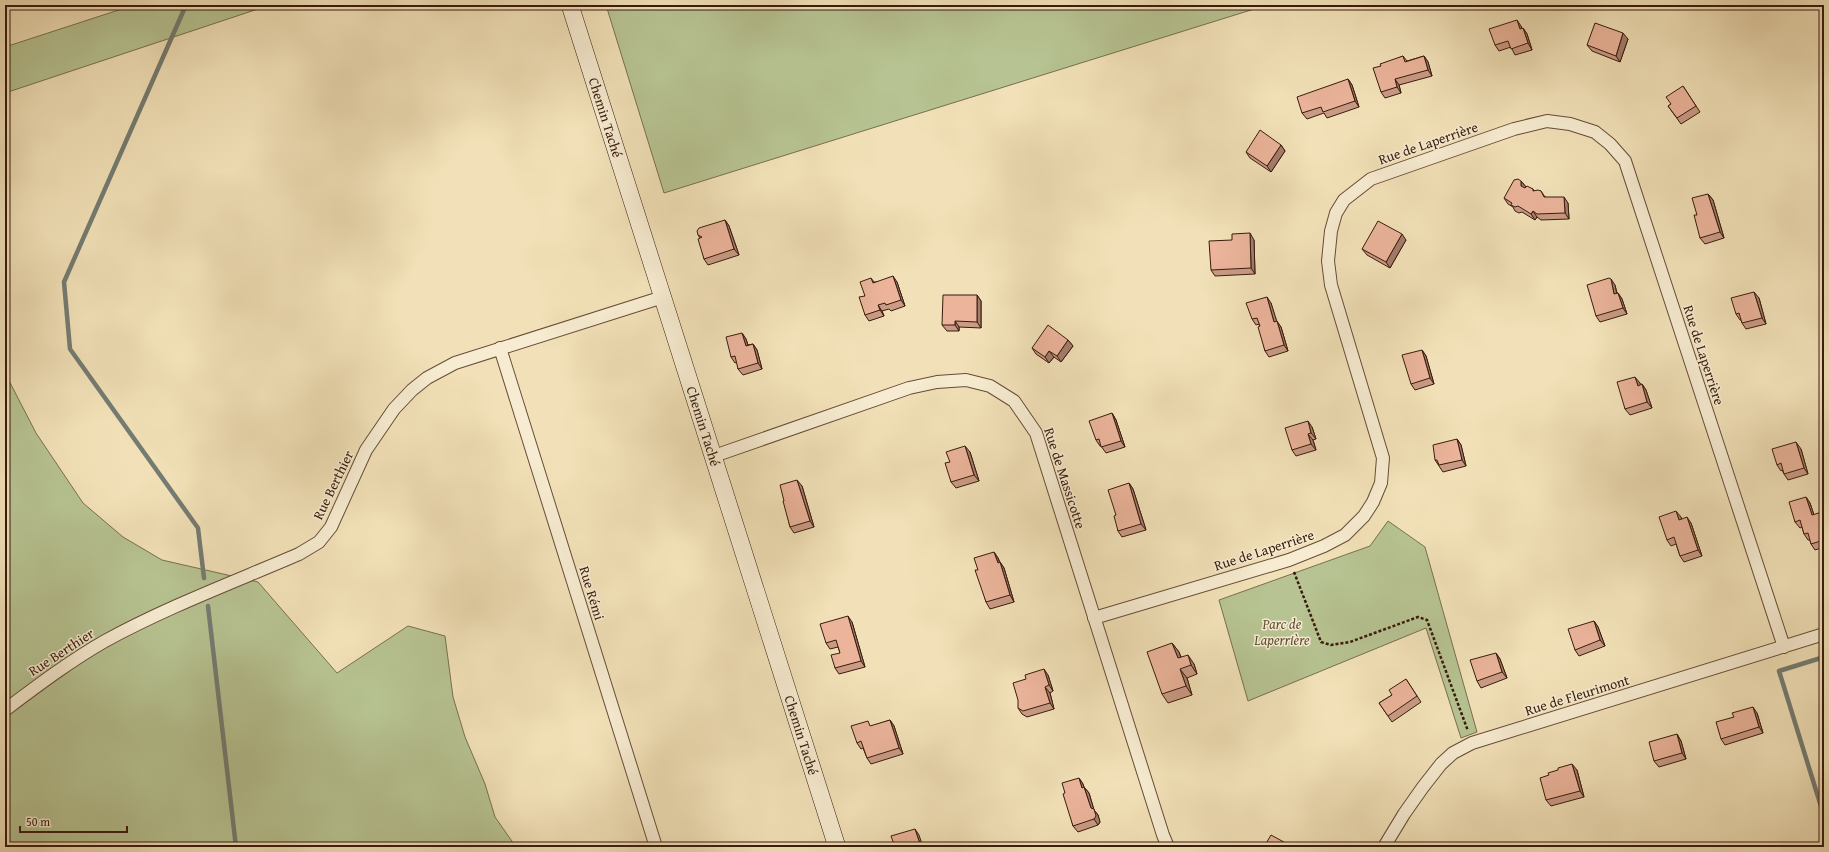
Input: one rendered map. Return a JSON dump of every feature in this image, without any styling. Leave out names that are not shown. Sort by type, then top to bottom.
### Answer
[{"type":"street","name":"Chemin Taché","points":[[570,5],[837,847]]},
{"type":"street","name":"Rue de Laperrière","points":[[1094,618],[1289,560],[1324,546],[1345,535],[1364,516],[1373,502],[1381,483],[1383,458],[1331,285],[1328,261],[1331,231],[1336,213],[1344,200],[1371,179],[1514,129],[1547,121],[1570,124],[1595,132],[1610,144],[1625,161],[1784,647]]},
{"type":"street","name":"Rue Berthier","points":[[5,710],[46,679],[104,642],[163,612],[299,554],[318,542],[331,528],[366,450],[394,409],[412,390],[427,378],[455,363],[662,297]]},
{"type":"street","name":"Rue Rémi","points":[[500,348],[656,847]]},
{"type":"street","name":"Rue de Massicotte","points":[[714,456],[909,388],[938,382],[966,380],[990,386],[1014,401],[1036,433],[1163,836],[1168,847]]},
{"type":"street","name":"Rue de Fleurimont","points":[[1384,847],[1408,808],[1442,764],[1453,753],[1472,743],[1824,634]]},
{"type":"path","points":[[1289,560],[1321,642],[1331,645],[1350,642],[1418,617],[1427,620],[1472,743]]},
{"type":"green space","points":[[134,5],[270,5],[5,93],[5,47]]},
{"type":"green space","points":[[606,5],[1267,5],[664,193]]},
{"type":"green space","points":[[5,373],[36,433],[83,503],[123,537],[162,560],[258,582],[337,673],[408,626],[445,636],[453,697],[465,737],[485,784],[495,817],[516,847],[5,847]]},
{"type":"green space","name":"Parc de Laperrière","points":[[1388,521],[1425,547],[1477,732],[1461,738],[1426,628],[1248,701],[1219,600],[1370,546]]},
{"type":"building","points":[[1517,20],[1520,29],[1523,28],[1528,43],[1511,49],[1508,41],[1495,45],[1489,29]]},
{"type":"building","points":[[1595,23],[1623,33],[1616,56],[1587,45]]},
{"type":"building","points":[[1403,56],[1405,62],[1424,56],[1428,70],[1395,79],[1397,87],[1381,92],[1373,68]]},
{"type":"building","points":[[1348,79],[1355,101],[1323,112],[1321,107],[1302,113],[1297,97]]},
{"type":"building","points":[[1683,86],[1696,106],[1677,118],[1668,106],[1671,104],[1666,97]]},
{"type":"building","points":[[1260,130],[1281,145],[1267,166],[1246,152]]},
{"type":"building","points":[[1518,179],[1521,181],[1521,186],[1525,188],[1527,186],[1533,189],[1533,191],[1541,191],[1544,197],[1564,197],[1565,213],[1537,214],[1533,211],[1531,214],[1518,206],[1515,207],[1511,205],[1512,203],[1504,198],[1514,180]]},
{"type":"building","points":[[1708,194],[1720,232],[1700,238],[1694,215],[1697,215],[1692,198]]},
{"type":"building","points":[[725,220],[734,249],[704,259],[698,239],[702,237],[698,235],[697,231],[699,228]]},
{"type":"building","points":[[1378,221],[1402,234],[1386,262],[1362,249]]},
{"type":"building","points":[[1250,233],[1251,268],[1211,270],[1209,241],[1232,240],[1232,234]]},
{"type":"building","points":[[893,276],[901,300],[886,305],[885,303],[878,305],[880,310],[865,315],[859,297],[865,296],[860,282],[871,278],[873,283]]},
{"type":"building","points":[[1609,278],[1611,279],[1614,294],[1618,293],[1623,308],[1596,316],[1587,285]]},
{"type":"building","points":[[1754,292],[1762,318],[1742,323],[1739,313],[1736,314],[1731,298]]},
{"type":"building","points":[[943,295],[977,295],[977,322],[955,321],[955,325],[942,325]]},
{"type":"building","points":[[1267,297],[1274,322],[1277,321],[1284,345],[1265,351],[1257,318],[1252,319],[1246,303]]},
{"type":"building","points":[[1048,325],[1068,340],[1057,356],[1049,351],[1045,357],[1032,348]]},
{"type":"building","points":[[742,333],[746,346],[753,344],[758,363],[738,369],[735,356],[731,357],[726,337]]},
{"type":"building","points":[[1422,350],[1430,378],[1411,384],[1402,355]]},
{"type":"building","points":[[1635,377],[1638,386],[1642,384],[1647,402],[1625,409],[1617,382]]},
{"type":"building","points":[[1112,413],[1121,441],[1101,447],[1099,439],[1096,440],[1089,421]]},
{"type":"building","points":[[1308,421],[1311,433],[1308,434],[1311,444],[1292,450],[1285,428]]},
{"type":"building","points":[[1457,439],[1462,460],[1439,465],[1437,460],[1435,460],[1433,445]]},
{"type":"building","points":[[1796,442],[1804,468],[1784,474],[1781,463],[1777,465],[1772,449]]},
{"type":"building","points":[[965,446],[974,475],[951,482],[945,463],[950,462],[946,452]]},
{"type":"building","points":[[797,480],[810,521],[790,527],[780,485]]},
{"type":"building","points":[[1129,483],[1141,524],[1118,531],[1114,516],[1116,515],[1108,490]]},
{"type":"building","points":[[1806,497],[1812,515],[1822,512],[1824,517],[1824,540],[1811,544],[1808,533],[1804,534],[1800,520],[1795,522],[1789,502]]},
{"type":"building","points":[[1676,511],[1679,520],[1687,517],[1698,550],[1680,556],[1674,537],[1667,540],[1659,517]]},
{"type":"building","points":[[994,552],[998,563],[1000,562],[1010,595],[986,602],[975,570],[978,570],[974,558]]},
{"type":"building","points":[[848,616],[861,661],[835,668],[831,655],[840,653],[836,640],[826,643],[820,624]]},
{"type":"building","points":[[1594,621],[1600,640],[1575,650],[1568,629]]},
{"type":"building","points":[[1172,643],[1178,658],[1188,655],[1191,665],[1180,669],[1186,686],[1162,694],[1147,652]]},
{"type":"building","points":[[1496,653],[1502,672],[1477,681],[1470,660]]},
{"type":"building","points":[[1044,669],[1049,685],[1045,687],[1050,703],[1023,711],[1018,708],[1018,700],[1013,683],[1026,679],[1025,675]]},
{"type":"building","points":[[1406,679],[1417,696],[1388,716],[1379,703],[1392,695],[1389,690]]},
{"type":"building","points":[[1753,707],[1759,727],[1721,739],[1716,722],[1734,717],[1732,713]]},
{"type":"building","points":[[890,720],[899,748],[867,758],[861,741],[857,743],[851,726],[868,721],[870,726]]},
{"type":"building","points":[[1677,734],[1682,753],[1654,761],[1649,742]]},
{"type":"building","points":[[1572,764],[1580,791],[1546,800],[1540,778],[1549,775],[1548,773],[1558,770],[1558,768]]},
{"type":"building","points":[[1079,778],[1082,788],[1084,787],[1091,808],[1094,809],[1096,816],[1094,819],[1073,826],[1063,794],[1065,793],[1062,783]]},
{"type":"building","points":[[915,829],[921,847],[895,847],[891,836]]},
{"type":"building","points":[[1271,835],[1293,847],[1264,847]]},
{"type":"waterway","points":[[186,5],[64,282],[70,349],[198,528],[204,578]]},
{"type":"waterway","points":[[208,606],[236,847]]},
{"type":"waterway","points":[[1824,657],[1779,671],[1824,816]]}]
